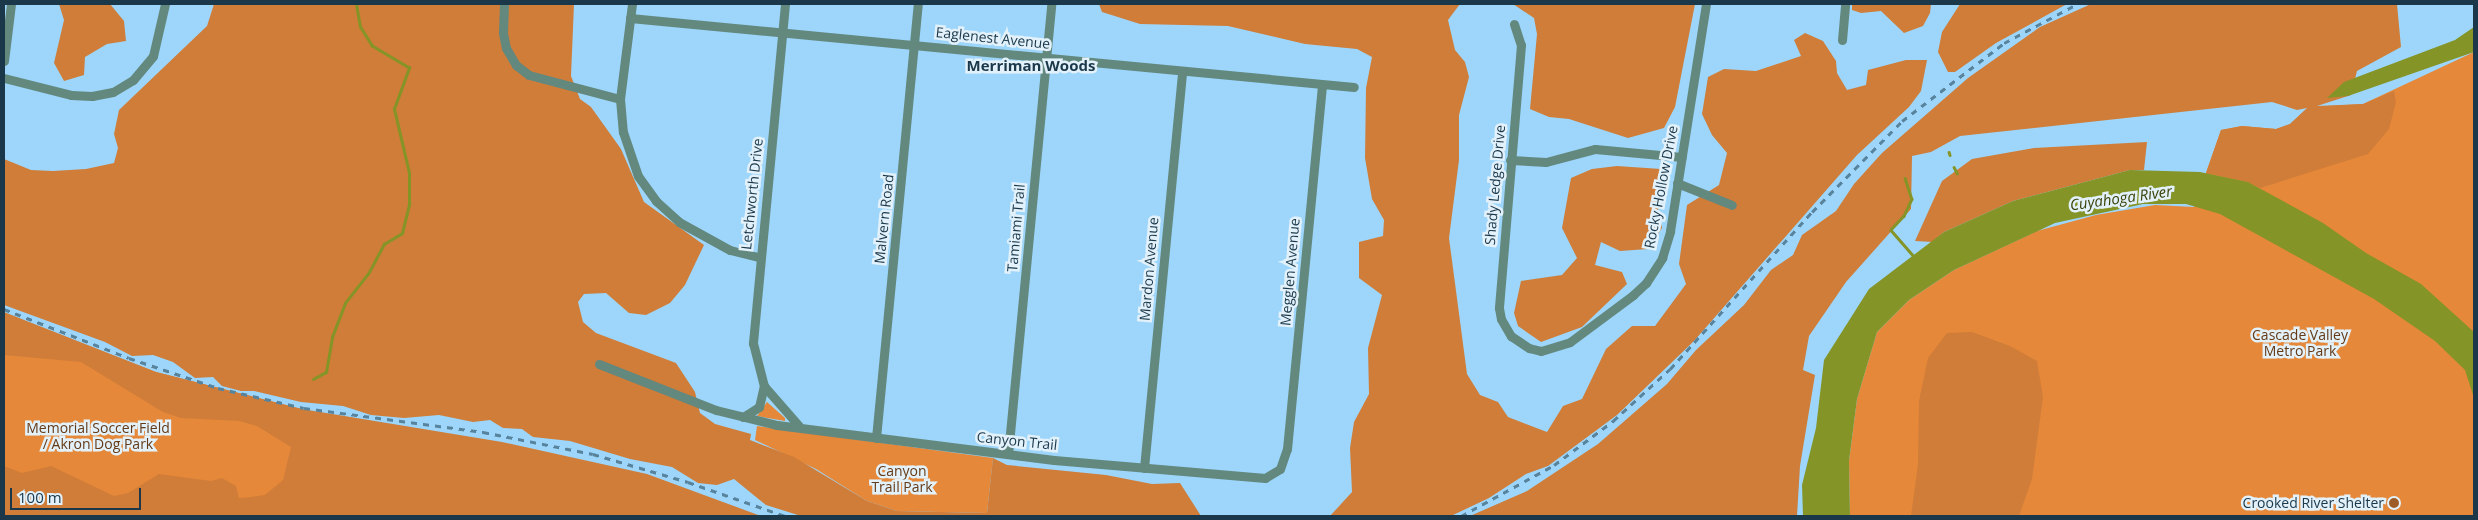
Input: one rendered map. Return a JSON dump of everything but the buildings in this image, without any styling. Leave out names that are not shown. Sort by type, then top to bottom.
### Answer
[{"type":"street","points":[[4,61],[11,4]]},
{"type":"street","points":[[4,78],[71,95],[92,96],[113,92],[133,80],[153,56],[165,4]]},
{"type":"street","points":[[504,4],[504,40],[516,65],[535,78],[620,100]]},
{"type":"street","points":[[632,4],[620,100],[628,154],[656,202],[679,222],[730,250],[759,257]]},
{"type":"street","name":"Letchworth Drive","points":[[785,4],[759,257],[753,343],[764,386],[799,426]]},
{"type":"street","name":"Malvern Road","points":[[876,438],[918,4]]},
{"type":"street","name":"Tamiami Trail","points":[[1008,454],[1051,4]]},
{"type":"street","name":"Rocky Hollow Drive","points":[[1519,344],[1541,351],[1563,346],[1640,289],[1655,271],[1666,245],[1706,4]]},
{"type":"street","points":[[1842,40],[1845,4]]},
{"type":"street","name":"Eaglenest Avenue","points":[[630,18],[915,44],[1354,88]]},
{"type":"street","name":"Shady Ledge Drive","points":[[1514,24],[1522,45],[1510,160],[1499,308],[1504,326],[1519,344]]},
{"type":"street","name":"Mardon Avenue","points":[[1144,468],[1182,72]]},
{"type":"street","name":"Megglen Avenue","points":[[1283,462],[1287,449],[1322,85]]},
{"type":"street","points":[[1510,160],[1546,162],[1595,149],[1682,157]]},
{"type":"street","points":[[1677,183],[1732,205]]},
{"type":"street","name":"Canyon Trail","points":[[599,364],[743,417],[876,438],[1008,454],[1258,479],[1272,474],[1283,462]]},
{"type":"street","name":"Letchworth Drive","points":[[743,417],[759,407],[764,386]]},
{"type":"green space","name":"Cascade Valley Metro Park","points":[[2474,52],[2474,516],[1850,516],[1849,461],[1857,399],[1877,332],[1909,300],[1954,270],[2037,231],[2096,215],[2155,205],[2194,207],[2221,130],[2242,126],[2276,129],[2290,124],[2309,107],[2363,104]]},
{"type":"green space","name":"Memorial Soccer Field / Akron Dog Park","points":[[4,329],[86,345],[156,372],[301,409],[447,516],[4,516]]},
{"type":"green space","points":[[767,402],[785,418],[785,421],[757,416]]},
{"type":"green space","name":"Canyon Trail Park","points":[[757,426],[993,458],[987,513],[897,511],[867,501],[816,469],[755,440]]},
{"type":"shaded area","points":[[59,4],[110,4],[124,21],[126,41],[107,44],[85,57],[84,75],[64,81],[54,63],[64,20]]},
{"type":"shaded area","points":[[214,4],[574,4],[571,76],[580,99],[591,107],[621,149],[644,202],[704,245],[685,285],[670,303],[646,315],[629,313],[606,293],[584,294],[578,302],[583,322],[596,333],[676,363],[695,392],[700,413],[715,424],[751,434],[750,440],[794,457],[867,501],[897,511],[987,513],[993,458],[1007,465],[1106,475],[1152,484],[1180,483],[1201,516],[801,516],[766,505],[734,479],[717,485],[698,483],[672,467],[630,459],[570,441],[533,437],[522,429],[503,428],[490,420],[473,422],[439,415],[404,418],[371,415],[343,406],[301,402],[222,386],[213,377],[195,378],[173,362],[153,355],[132,356],[105,342],[4,305],[4,159],[31,170],[53,171],[86,169],[114,163],[118,148],[114,134],[119,110],[207,26]]},
{"type":"shaded area","points":[[1099,4],[1460,4],[1448,20],[1455,50],[1465,62],[1469,77],[1459,115],[1459,160],[1449,238],[1467,374],[1480,395],[1498,402],[1508,417],[1547,432],[1563,406],[1582,399],[1606,349],[1632,326],[1655,326],[1686,284],[1679,264],[1687,205],[1719,185],[1727,153],[1712,135],[1702,114],[1708,77],[1724,69],[1756,71],[1801,56],[1794,40],[1805,33],[1823,41],[1836,61],[1837,73],[1847,90],[1866,85],[1868,70],[1906,60],[1927,60],[1921,91],[1909,107],[1857,155],[1694,341],[1617,415],[1548,466],[1526,474],[1489,498],[1451,516],[1330,516],[1352,492],[1350,448],[1354,422],[1369,394],[1368,348],[1382,295],[1359,278],[1359,242],[1383,236],[1384,220],[1372,199],[1365,158],[1366,88],[1372,57],[1357,49],[1305,44],[1228,26],[1140,24],[1102,12]]},
{"type":"shaded area","points":[[1513,4],[1695,4],[1675,107],[1664,128],[1628,138],[1569,119],[1549,117],[1530,109],[1537,34],[1534,18]]},
{"type":"shaded area","points":[[1852,4],[1931,4],[1930,13],[1923,26],[1904,33],[1881,11],[1861,13],[1852,10]]},
{"type":"shaded area","points":[[1960,4],[2067,4],[1996,43],[1955,72],[1948,72],[1938,52],[1942,32]]},
{"type":"shaded area","points":[[2091,4],[2397,4],[2401,47],[2357,71],[2351,95],[2317,106],[2363,104],[2394,91],[2396,102],[2389,129],[2368,154],[2260,188],[2248,182],[2206,173],[2221,130],[2242,126],[2276,129],[2290,124],[2307,108],[2297,110],[2272,102],[1960,136],[1931,152],[1912,156],[1911,209],[1846,282],[1809,336],[1803,370],[1815,375],[1800,466],[1797,516],[1470,516],[1527,491],[1598,444],[1667,384],[1696,350],[1744,305],[1771,270],[1793,255],[1802,235],[1836,211],[1854,184],[1882,153],[1968,78],[2040,27]]},
{"type":"shaded area","points":[[2147,142],[2144,170],[2130,170],[2013,201],[1944,232],[1932,242],[1915,241],[1942,181],[1972,159],[2034,148]]},
{"type":"shaded area","points":[[1617,166],[1661,169],[1663,185],[1658,210],[1662,228],[1648,249],[1620,251],[1601,242],[1595,265],[1622,272],[1627,284],[1582,327],[1541,342],[1518,326],[1514,313],[1521,281],[1562,275],[1577,258],[1562,228],[1571,178],[1592,169]]},
{"type":"shaded area","points":[[4,312],[156,372],[302,409],[502,442],[647,474],[761,516],[4,516],[4,466],[22,473],[51,466],[114,496],[128,493],[159,474],[211,481],[222,478],[236,486],[239,498],[265,495],[283,480],[291,447],[257,426],[239,421],[181,418],[163,412],[81,362],[4,355]]},
{"type":"shaded area","points":[[1972,332],[2010,346],[2037,361],[2043,397],[2032,479],[2019,516],[1911,516],[1918,464],[1919,401],[1928,358],[1947,333]]},
{"type":"water","points":[[2474,27],[2474,52],[2348,96],[2327,98],[2344,82],[2455,40]]},
{"type":"water","name":"Cuyahoga River","points":[[2130,170],[2200,172],[2248,182],[2323,223],[2366,253],[2421,284],[2474,332],[2474,398],[2465,370],[2435,341],[2374,299],[2220,214],[2186,204],[2143,204],[2055,223],[1954,270],[1909,300],[1877,332],[1857,399],[1849,461],[1850,516],[1803,516],[1802,485],[1816,428],[1824,360],[1869,289],[1944,232],[2013,201]]},
{"type":"waterway","points":[[313,379],[326,372],[332,337],[345,303],[368,274],[384,244],[402,233],[409,204],[409,173],[394,109],[409,68],[372,46],[360,27],[356,4]]},
{"type":"waterway","points":[[1954,167],[1957,173]]},
{"type":"waterway","points":[[1905,178],[1912,199],[1904,216],[1891,230],[1915,258]]},
{"type":"railway","points":[[1461,516],[1554,465],[1613,421],[1670,369],[1812,212],[1902,121],[2004,43],[2077,4]]},
{"type":"railway","points":[[4,309],[129,358],[218,388],[304,408],[483,432],[593,454],[688,482],[785,516]]},
{"type":"place","name":"Crooked River Shelter","points":[[2394,503]]},
{"type":"district","name":"Merriman Woods","points":[[1031,66]]}]
